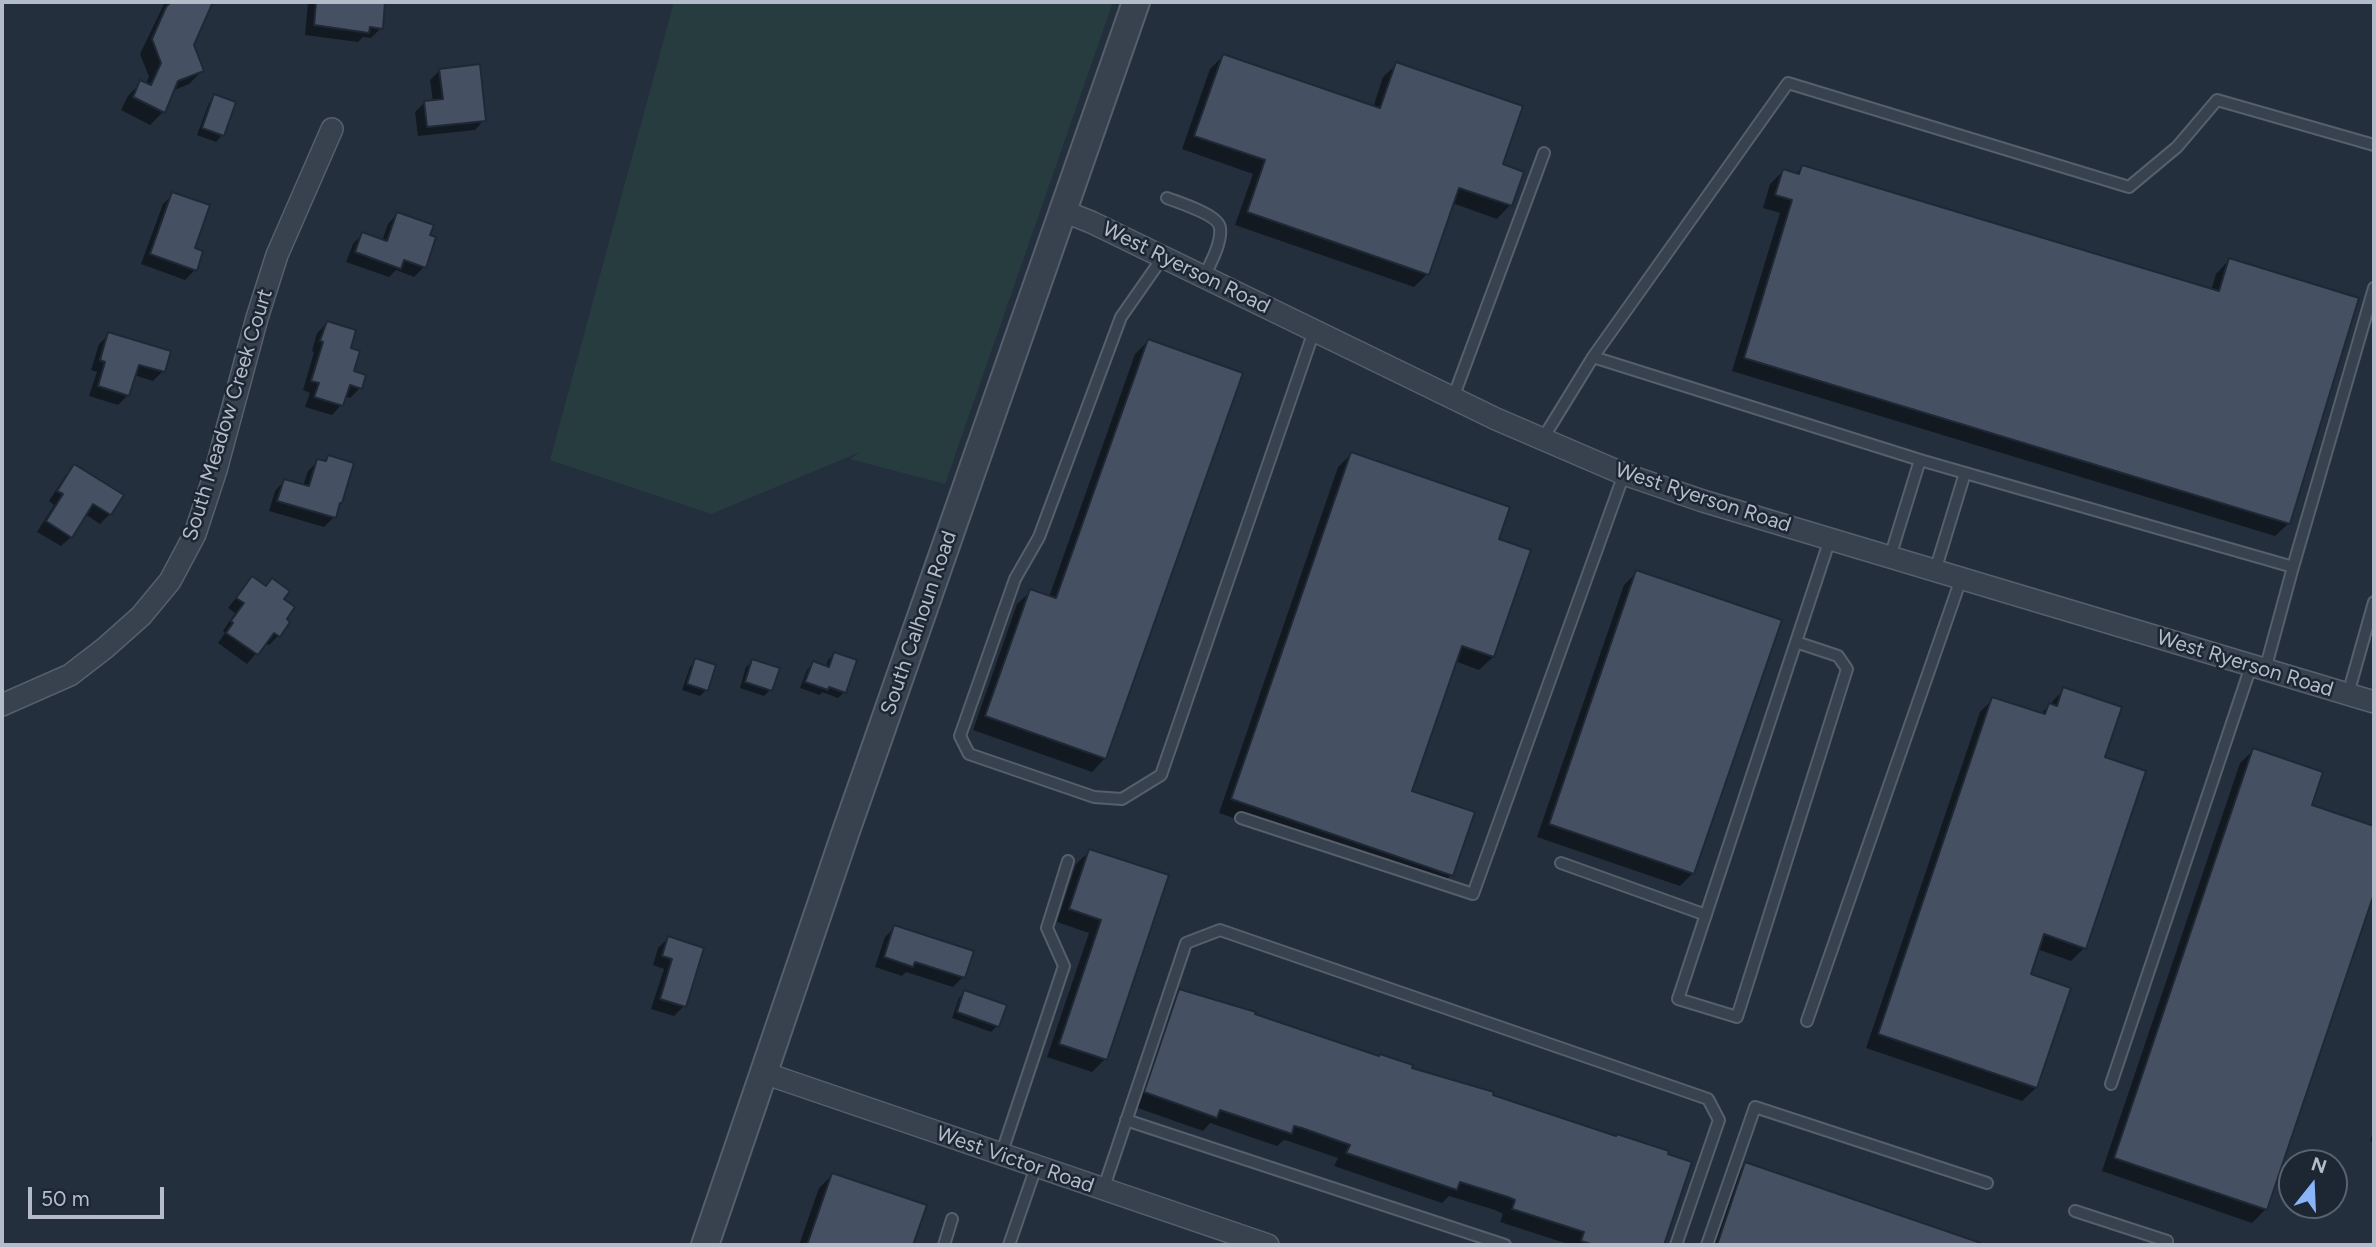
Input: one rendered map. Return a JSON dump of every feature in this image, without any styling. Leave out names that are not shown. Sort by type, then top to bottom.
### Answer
[{"type":"street","name":"South Calhoun Road","points":[[705,1245],[845,834],[1136,2]]},
{"type":"street","name":"South Meadow Creek Court","points":[[2,705],[22,698],[79,668],[141,616],[170,581],[195,534],[216,470],[277,255],[332,129]]},
{"type":"street","name":"West Ryerson Road","points":[[1063,211],[1091,222],[1542,440],[1624,474],[1961,579],[2374,702]]},
{"type":"street","name":"West Victor Road","points":[[764,1073],[1102,1190],[1230,1239],[1268,1245]]},
{"type":"lane","points":[[1542,440],[1592,356],[1788,83],[2129,187],[2177,147],[2217,100],[2374,145]]},
{"type":"lane","points":[[1453,398],[1544,153]]},
{"type":"lane","points":[[1167,198],[1216,219],[1220,228],[1218,241],[1204,277]]},
{"type":"lane","points":[[1163,257],[1121,317],[1039,537],[1015,579],[960,736],[969,754],[1094,797],[1122,799],[1161,775],[1314,331]]},
{"type":"lane","points":[[2111,1084],[2293,567],[2374,288]]},
{"type":"lane","points":[[1592,356],[1920,460],[2293,567]]},
{"type":"lane","points":[[1890,557],[1920,460]]},
{"type":"lane","points":[[1935,571],[1965,473]]},
{"type":"lane","points":[[1241,818],[1473,894],[1624,474]]},
{"type":"lane","points":[[1796,642],[1838,656],[1847,669],[1737,1017],[1678,999],[1830,539]]},
{"type":"lane","points":[[1807,1021],[1961,579]]},
{"type":"lane","points":[[2348,695],[2374,602]]},
{"type":"lane","points":[[1001,1155],[1064,966],[1047,928],[1068,861]]},
{"type":"lane","points":[[1561,863],[1706,915]]},
{"type":"lane","points":[[1102,1190],[1186,943],[1220,930],[1708,1099],[1719,1120],[1676,1245]]},
{"type":"lane","points":[[1707,1245],[1755,1107],[1987,1183]]},
{"type":"lane","points":[[1126,1120],[1505,1245]]},
{"type":"lane","points":[[1009,1245],[1036,1167]]},
{"type":"lane","points":[[2075,1211],[2167,1241],[2166,1245]]},
{"type":"lane","points":[[944,1245],[952,1219]]},
{"type":"green space","points":[[674,2],[1113,2],[945,484],[850,459],[860,452],[711,514],[550,460]]},
{"type":"building","points":[[171,2],[213,2],[194,45],[204,71],[178,81],[165,113],[133,97],[140,80],[151,85],[161,63],[152,39],[166,7]]},
{"type":"building","points":[[316,2],[385,2],[383,29],[370,27],[369,33],[314,25]]},
{"type":"building","points":[[1223,54],[1380,108],[1396,62],[1523,106],[1503,164],[1524,172],[1512,206],[1459,188],[1429,275],[1247,212],[1265,160],[1194,136]]},
{"type":"building","points":[[480,64],[486,121],[427,127],[424,101],[443,99],[439,69]]},
{"type":"building","points":[[214,94],[236,102],[224,136],[202,128]]},
{"type":"building","points":[[1802,165],[2219,291],[2229,258],[2359,298],[2290,524],[1744,358],[1792,200],[1775,195],[1783,169],[1799,174]]},
{"type":"building","points":[[172,192],[210,205],[195,248],[203,251],[197,271],[150,254]]},
{"type":"building","points":[[397,212],[434,225],[430,235],[436,237],[426,268],[404,260],[401,269],[355,252],[362,232],[387,241]]},
{"type":"building","points":[[327,321],[356,330],[351,348],[360,351],[354,371],[366,375],[362,389],[350,385],[343,406],[314,397],[319,383],[311,381]]},
{"type":"building","points":[[108,332],[171,351],[165,372],[139,365],[129,396],[98,386],[105,362],[100,360]]},
{"type":"building","points":[[1148,339],[1243,373],[1106,759],[985,716],[1030,589],[1056,598]]},
{"type":"building","points":[[1351,452],[1510,507],[1499,539],[1531,550],[1494,657],[1462,646],[1412,791],[1475,812],[1453,876],[1231,799]]},
{"type":"building","points":[[328,455],[354,463],[336,518],[277,501],[284,479],[309,486],[317,459],[326,461]]},
{"type":"building","points":[[74,464],[124,495],[111,515],[93,504],[72,538],[46,521],[63,494],[57,491]]},
{"type":"building","points":[[1636,570],[1782,620],[1694,874],[1549,824]]},
{"type":"building","points":[[252,576],[266,586],[272,578],[290,591],[284,599],[295,607],[287,619],[290,622],[280,637],[274,633],[258,655],[226,633],[244,603],[236,598]]},
{"type":"building","points":[[834,652],[857,660],[846,693],[805,682],[813,661],[829,667]]},
{"type":"building","points":[[695,658],[716,665],[708,691],[687,684]]},
{"type":"building","points":[[752,659],[780,668],[772,691],[745,682]]},
{"type":"building","points":[[2063,687],[2122,707],[2105,757],[2146,771],[2086,949],[2044,934],[2031,974],[2071,988],[2037,1088],[1878,1034],[1992,697],[2045,714],[2049,703],[2057,706]]},
{"type":"building","points":[[2253,748],[2323,772],[2312,805],[2374,826],[2374,894],[2288,1149],[2278,1149],[2278,1178],[2267,1210],[2114,1158]]},
{"type":"building","points":[[1089,849],[1169,875],[1107,1060],[1059,1044],[1101,920],[1069,909]]},
{"type":"building","points":[[894,925],[974,951],[965,978],[915,962],[913,967],[884,957]]},
{"type":"building","points":[[668,936],[704,948],[686,1007],[660,999],[672,959],[662,956]]},
{"type":"building","points":[[1179,989],[1413,1065],[1412,1068],[1494,1092],[1493,1095],[1616,1136],[1617,1134],[1669,1151],[1668,1154],[1692,1162],[1664,1245],[1594,1245],[1581,1241],[1584,1232],[1512,1209],[1515,1200],[1508,1197],[1460,1182],[1457,1190],[1346,1153],[1350,1145],[1302,1128],[1294,1126],[1292,1134],[1220,1110],[1217,1118],[1144,1092]]},
{"type":"building","points":[[964,990],[1007,1005],[999,1027],[957,1012]]},
{"type":"building","points":[[1745,1162],[1981,1243],[1981,1245],[1717,1245]]},
{"type":"building","points":[[832,1173],[927,1205],[913,1245],[807,1245]]}]
